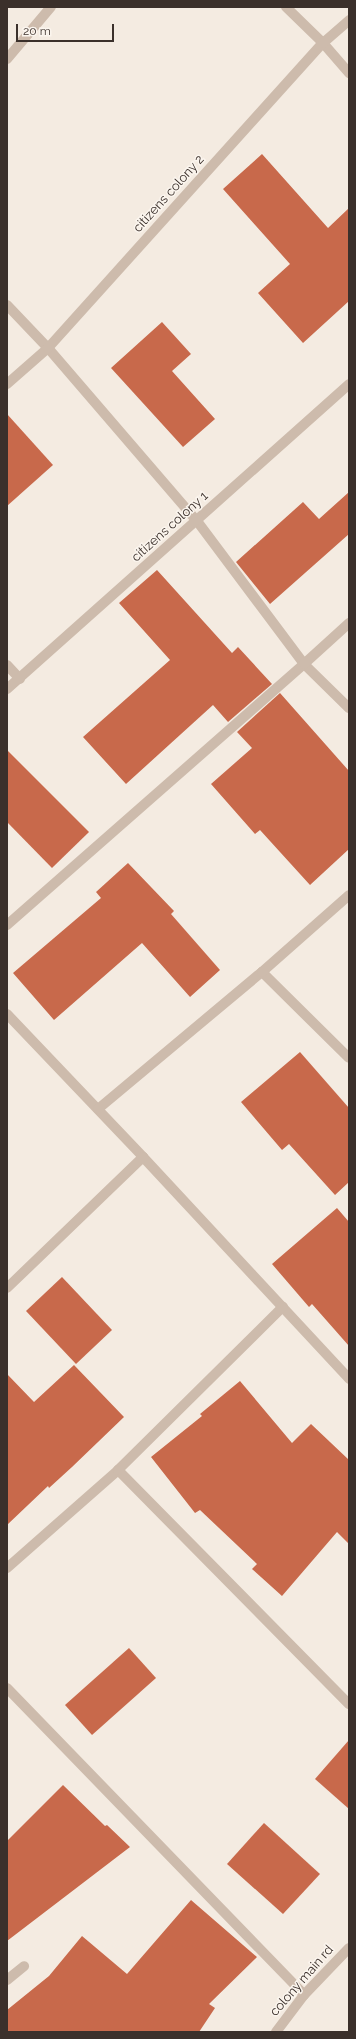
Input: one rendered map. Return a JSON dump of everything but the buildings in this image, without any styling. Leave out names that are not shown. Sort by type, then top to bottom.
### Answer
[{"type":"street","points":[[7,59],[51,7]]},
{"type":"street","points":[[286,7],[323,43],[349,73]]},
{"type":"street","name":"citizens colony 2","points":[[7,384],[48,348],[323,43],[349,20]]},
{"type":"street","points":[[7,305],[48,348],[197,521],[304,664],[349,708]]},
{"type":"street","name":"citizens colony 1","points":[[7,689],[349,384]]},
{"type":"street","points":[[7,925],[349,623]]},
{"type":"street","points":[[7,665],[20,679]]},
{"type":"street","points":[[98,1109],[262,972],[349,895]]},
{"type":"street","points":[[262,972],[349,1058]]},
{"type":"street","points":[[7,1014],[143,1157],[349,1379]]},
{"type":"street","points":[[9,1281],[143,1157]]},
{"type":"street","points":[[7,1568],[118,1470],[283,1307]]},
{"type":"street","points":[[118,1470],[349,1704]]},
{"type":"street","points":[[7,1688],[304,1995]]},
{"type":"street","name":"colony main rd","points":[[276,2032],[304,1995],[349,1948]]},
{"type":"street","points":[[7,1980],[24,1966]]}]
